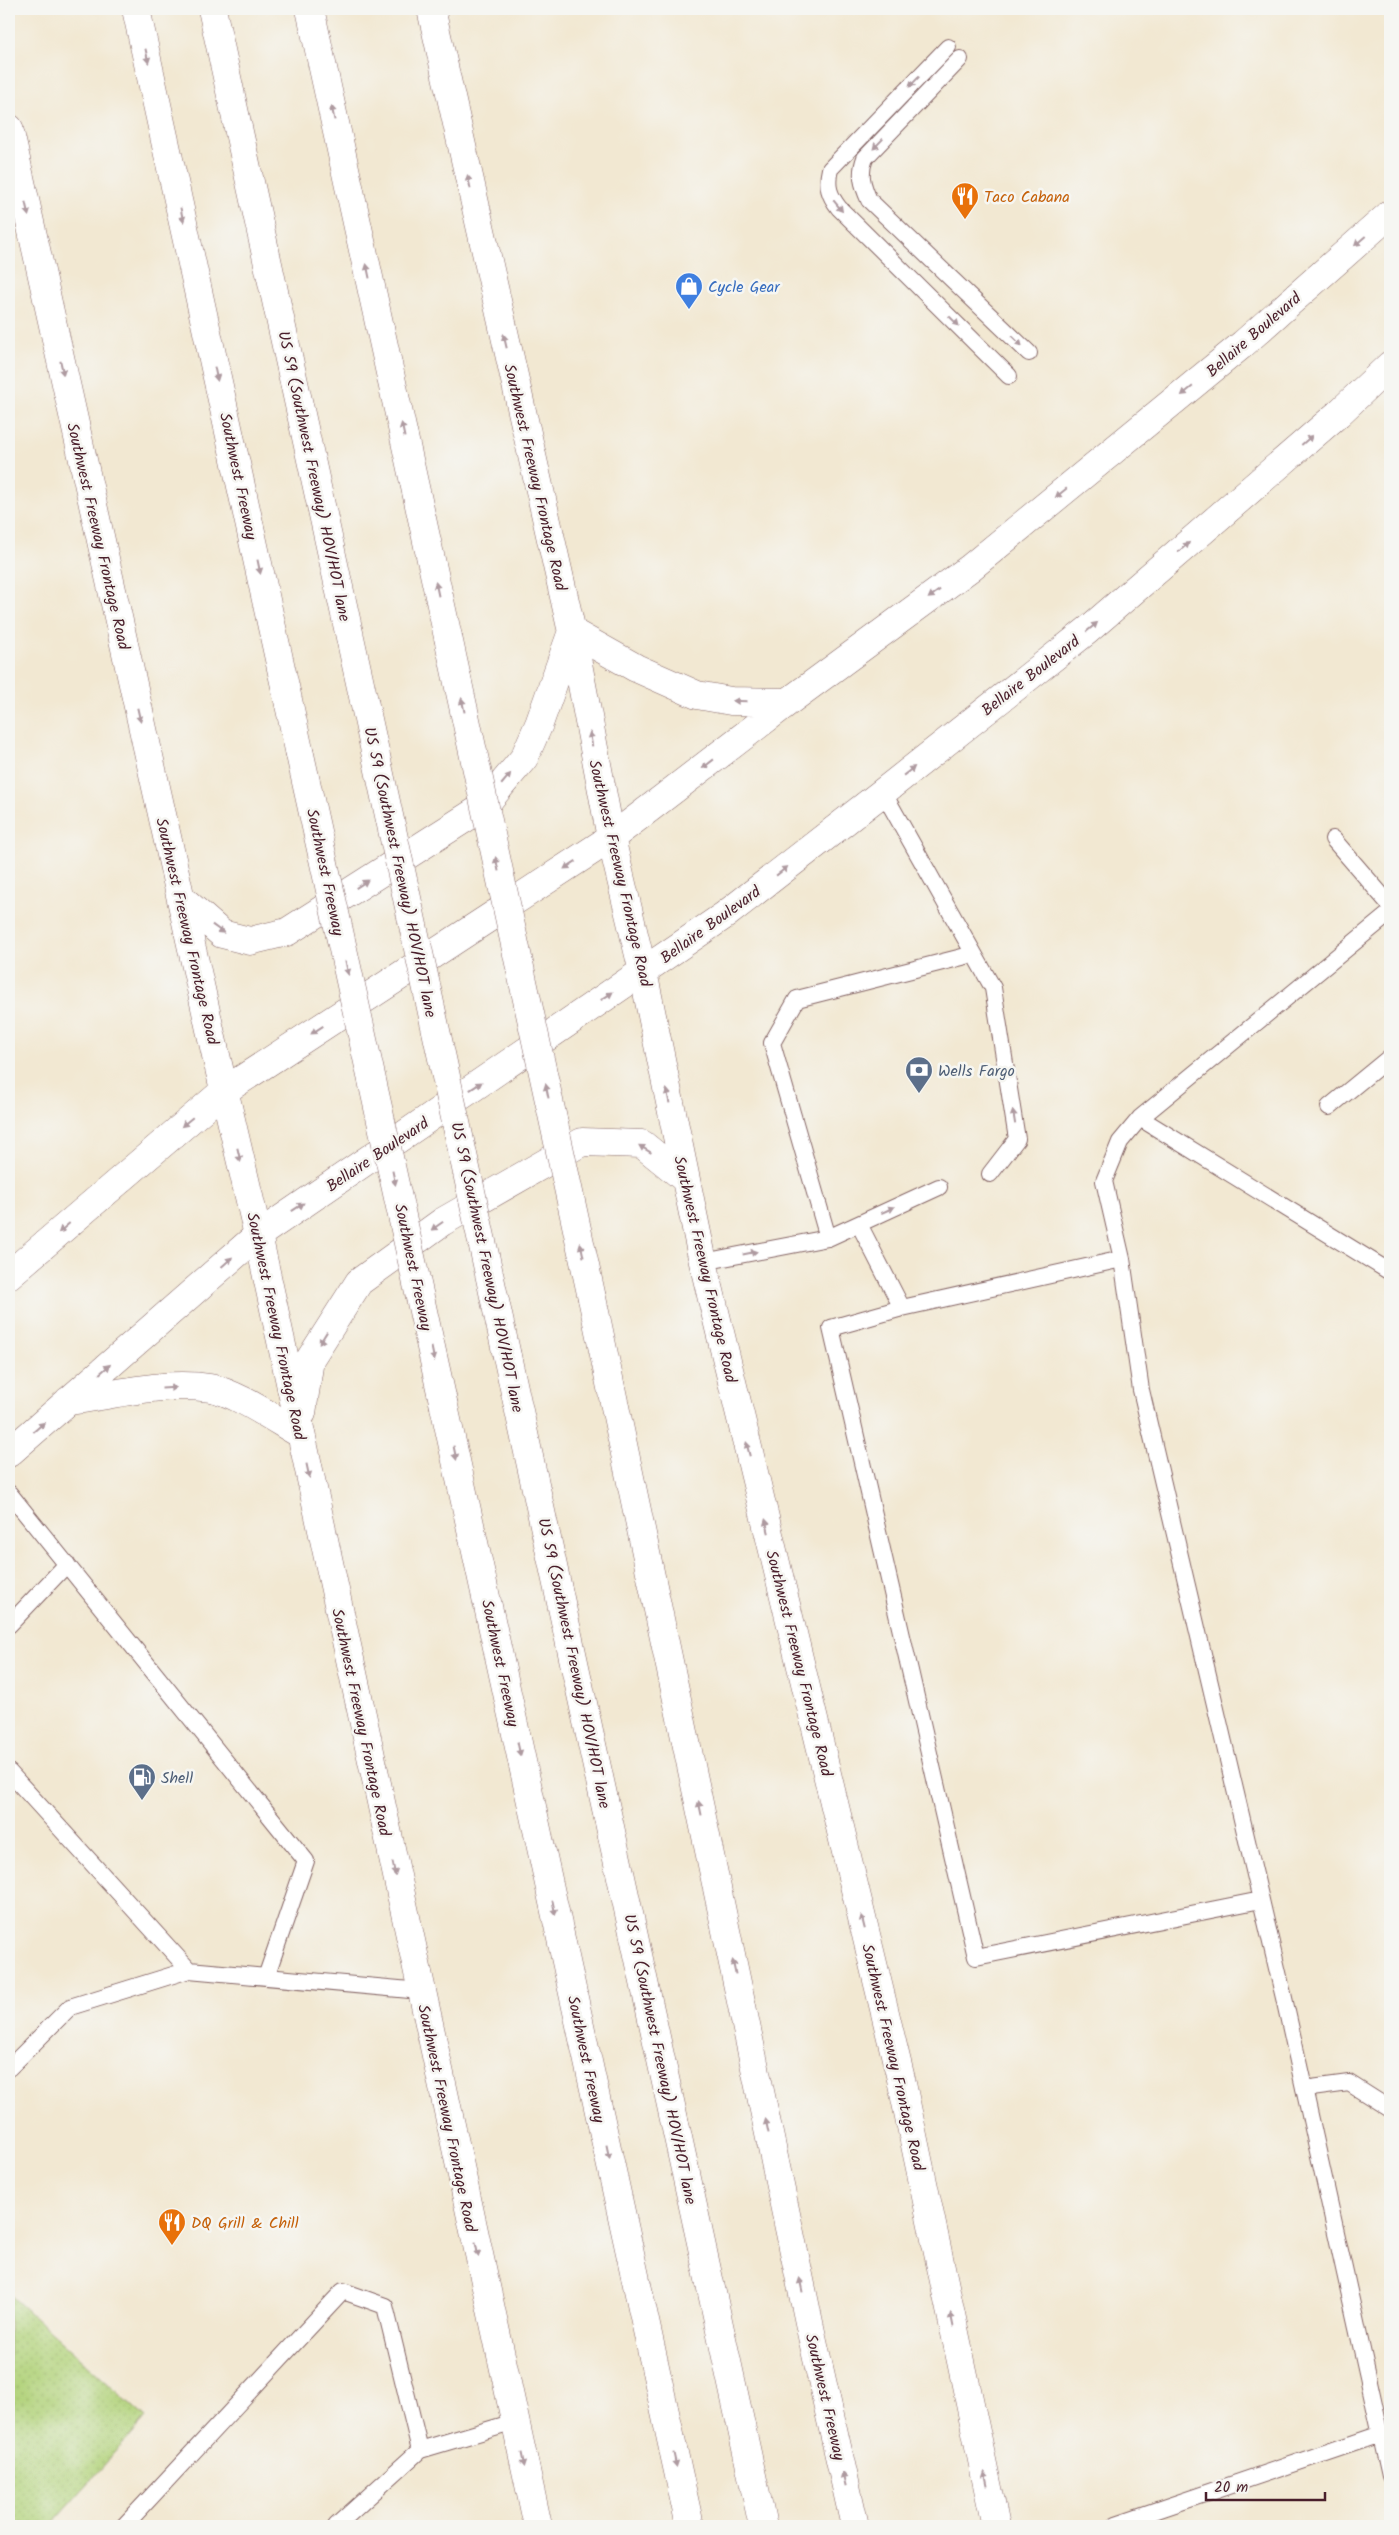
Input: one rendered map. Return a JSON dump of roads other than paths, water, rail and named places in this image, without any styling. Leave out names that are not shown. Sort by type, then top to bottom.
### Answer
[{"type":"main road","name":"Southwest Freeway","points":[[136,9],[690,2526]]},
{"type":"main road","name":"US 59 (Southwest Freeway) HOV/HOT lane","points":[[212,9],[763,2526]]},
{"type":"main road","name":"Southwest Freeway","points":[[310,9],[592,1298],[809,2322],[855,2526]]},
{"type":"main road","name":"Southwest Freeway Frontage Road","points":[[431,9],[572,632],[611,838],[643,972],[702,1262],[901,2079],[996,2526]]},
{"type":"main road","name":"Southwest Freeway Frontage Road","points":[[9,128],[224,1091],[258,1235],[299,1433],[538,2526]]},
{"type":"main road","name":"Bellaire Boulevard","points":[[9,1276],[224,1091],[611,838],[788,702],[970,568],[1243,344],[1390,214]]},
{"type":"main road","name":"Bellaire Boulevard","points":[[9,1453],[258,1235],[725,915],[883,792],[1088,630],[1331,420],[1390,366]]},
{"type":"main road","points":[[181,898],[222,934],[250,941],[287,932],[483,807],[524,758],[539,724],[572,632],[636,668],[697,696],[731,701],[788,702]]},
{"type":"main road","points":[[68,1401],[168,1387],[211,1388],[234,1398],[299,1433],[310,1359],[359,1282],[442,1222],[582,1142],[642,1144],[684,1178]]},
{"type":"lane","points":[[1009,376],[839,208],[830,196],[827,182],[830,169],[954,53],[865,158],[860,171],[863,188],[869,200],[1029,353]]},
{"type":"lane","points":[[883,792],[993,988],[1017,1139],[990,1174]]},
{"type":"lane","points":[[1333,839],[1390,905]]},
{"type":"lane","points":[[1390,913],[1140,1118],[1120,1142],[1104,1181],[1122,1259],[1141,1390],[1261,1900],[1390,2476]]},
{"type":"lane","points":[[828,1238],[772,1043],[797,998],[974,954]]},
{"type":"lane","points":[[1329,1107],[1390,1057]]},
{"type":"lane","points":[[1140,1118],[1390,1272]]},
{"type":"lane","points":[[702,1262],[828,1238],[940,1187]]},
{"type":"lane","points":[[859,1224],[902,1308]]},
{"type":"lane","points":[[1122,1259],[902,1308],[831,1328],[976,1957],[1261,1900]]},
{"type":"lane","points":[[9,1492],[306,1861],[266,1977]]},
{"type":"lane","points":[[9,1625],[67,1564]]},
{"type":"lane","points":[[9,1772],[189,1970]]},
{"type":"lane","points":[[9,2068],[70,2007],[189,1970],[421,1990]]},
{"type":"lane","points":[[1304,2089],[1349,2083],[1390,2109]]},
{"type":"lane","points":[[124,2526],[343,2291],[385,2306],[420,2450]]},
{"type":"lane","points":[[336,2526],[420,2450],[515,2422]]},
{"type":"lane","points":[[1116,2524],[1381,2434]]},
{"type":"place","name":"Taco Cabana","points":[[965,220]]},
{"type":"place","name":"Cycle Gear","points":[[689,310]]},
{"type":"place","name":"Wells Fargo","points":[[919,1094]]},
{"type":"place","name":"Shell","points":[[142,1801]]},
{"type":"place","name":"DQ Grill & Chill","points":[[172,2246]]}]
